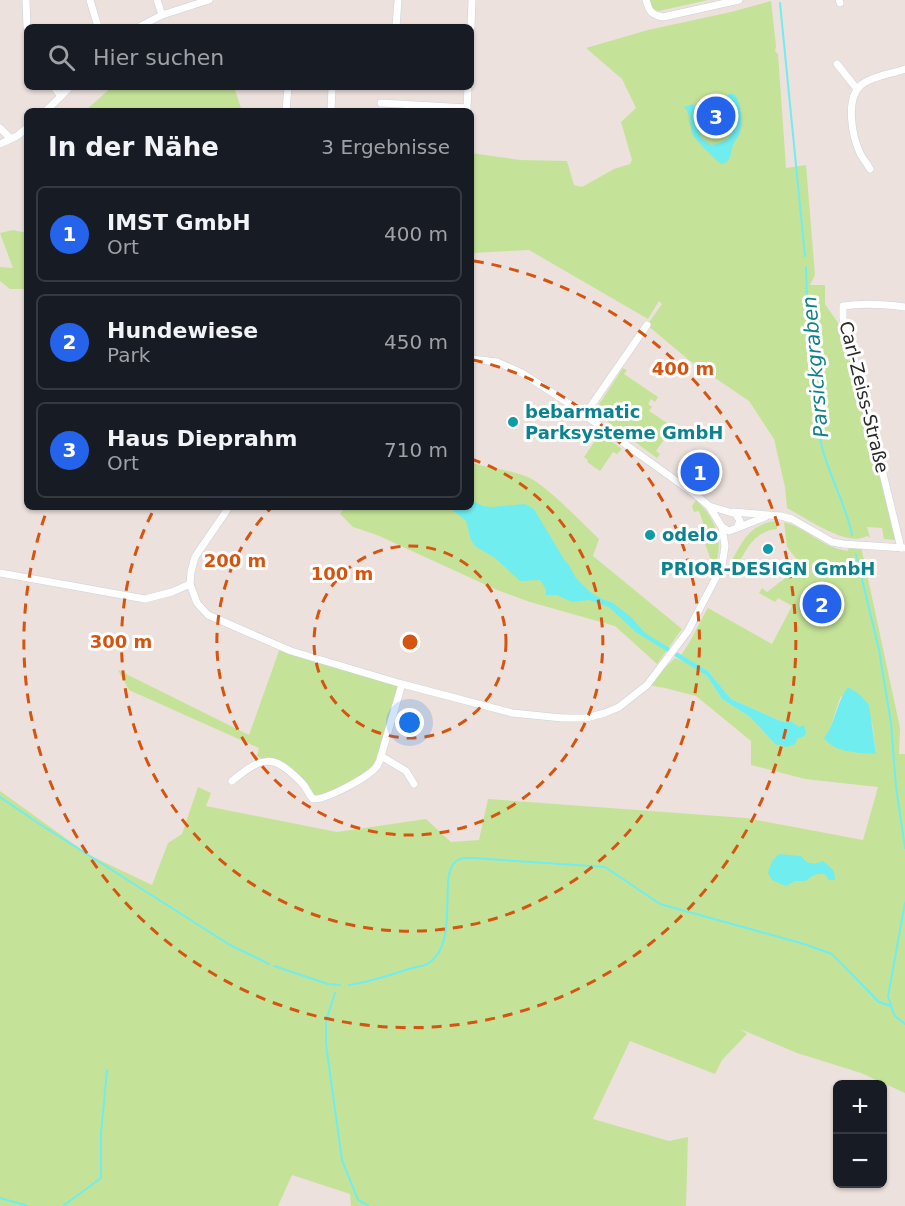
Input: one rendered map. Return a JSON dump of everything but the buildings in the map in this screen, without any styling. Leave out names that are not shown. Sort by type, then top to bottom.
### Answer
[{"type":"street","points":[[26,0],[27,24]]},
{"type":"street","points":[[90,0],[97,24]]},
{"type":"street","points":[[157,0],[162,15]]},
{"type":"street","points":[[145,24],[162,15],[209,0]]},
{"type":"street","points":[[396,24],[398,0]]},
{"type":"street","points":[[471,24],[472,0]]},
{"type":"street","points":[[646,0],[649,10],[654,15],[663,16],[739,0]]},
{"type":"street","points":[[837,64],[857,89]]},
{"type":"street","points":[[870,169],[860,153],[855,138],[852,109],[854,94],[857,89],[869,81],[905,69]]},
{"type":"street","points":[[57,90],[62,96]]},
{"type":"street","points":[[49,108],[67,90]]},
{"type":"street","points":[[286,108],[288,90]]},
{"type":"street","points":[[331,108],[332,90]]},
{"type":"street","points":[[381,103],[466,108],[468,90]]},
{"type":"street","points":[[0,128],[10,138]]},
{"type":"street","points":[[0,144],[24,130]]},
{"type":"street","name":"Carl-Zeiss-Straße","points":[[903,548],[843,318],[843,306],[890,304],[905,307]]},
{"type":"street","points":[[584,416],[647,325]]},
{"type":"street","points":[[474,359],[497,362],[510,367],[565,401],[656,465],[709,506],[721,524],[729,531],[758,519],[776,516]]},
{"type":"street","points":[[709,506],[731,512],[792,519],[832,542],[903,548]]},
{"type":"street","points":[[227,510],[195,557],[190,584],[197,603],[208,615],[291,651],[402,684],[512,713],[562,718],[586,718],[619,707],[640,692],[670,656],[688,631],[722,566],[726,546],[739,519],[731,512]]},
{"type":"street","points":[[726,546],[721,524],[722,515],[731,512]]},
{"type":"street","points":[[0,573],[145,599],[172,592],[190,584]]},
{"type":"street","points":[[232,781],[254,764],[265,761],[280,765],[304,785],[313,799],[320,800],[342,790],[377,766],[402,684]]},
{"type":"street","points":[[381,756],[406,771],[414,784]]},
{"type":"green space","points":[[650,0],[708,0],[659,11],[652,9]]},
{"type":"green space","points":[[771,1],[775,51],[778,54],[786,168],[806,165],[815,275],[810,285],[825,285],[825,304],[847,336],[855,386],[895,540],[884,539],[882,528],[867,527],[870,538],[867,536],[859,539],[838,535],[787,508],[785,487],[774,439],[749,401],[690,361],[647,325],[662,304],[659,301],[648,319],[529,250],[474,253],[474,153],[520,160],[567,161],[574,185],[582,187],[614,169],[630,164],[632,160],[621,122],[636,108],[622,79],[586,48],[648,30]]},
{"type":"green space","points":[[109,90],[235,90],[241,108],[88,108]]},
{"type":"green space","points":[[13,230],[24,232],[24,289],[10,289],[0,281],[0,267],[13,268],[0,233]]},
{"type":"green space","points":[[623,368],[627,370],[624,374],[658,397],[655,402],[651,399],[648,404],[652,407],[649,411],[673,427],[656,451],[660,454],[657,458],[594,412]]},
{"type":"green space","points":[[595,430],[622,449],[617,454],[613,452],[600,471],[584,457],[597,438],[592,434]]},
{"type":"green space","points":[[474,463],[519,474],[542,486],[563,504],[599,539],[593,556],[682,629],[657,664],[615,626],[530,602],[497,590],[377,535],[353,527],[340,514],[343,510],[474,510]]},
{"type":"green space","points":[[696,500],[708,513],[716,528],[719,545],[716,563],[710,558],[699,526],[704,525],[699,511],[694,512],[692,506]]},
{"type":"green space","points":[[777,521],[777,529],[762,534],[751,543],[736,569],[729,566],[742,543],[753,530]]},
{"type":"green space","points":[[784,522],[838,549],[848,551],[849,545],[861,546],[900,728],[899,754],[905,754],[905,1093],[887,1085],[887,1080],[876,1080],[797,1053],[740,1029],[747,1034],[722,1060],[715,1074],[630,1041],[593,1119],[669,1141],[688,1137],[686,1206],[351,1206],[350,1194],[292,1175],[278,1206],[0,1206],[0,791],[89,855],[152,885],[168,843],[182,834],[198,787],[211,793],[206,806],[337,832],[426,819],[451,842],[479,840],[488,799],[746,818],[863,840],[878,787],[805,779],[751,765],[751,741],[696,696],[647,685],[675,658],[688,663],[707,676],[722,699],[750,717],[775,744],[798,727],[792,722],[783,722],[731,699],[708,671],[681,655],[708,608],[772,644],[792,606],[778,598],[775,602],[759,593],[762,588],[767,592],[788,576],[799,571],[795,564],[798,561],[787,547]],"holes":[[[841,696],[872,722],[876,754],[825,738]]]},
{"type":"green space","points":[[280,648],[402,684],[377,766],[342,790],[313,799],[293,775],[257,756],[259,748],[129,690],[118,670],[249,735]]},
{"type":"shaded area","points":[[703,112],[705,123],[718,121],[720,129],[700,132],[696,113]]},
{"type":"water","points":[[729,94],[734,94],[738,101],[741,128],[729,159],[721,164],[695,138],[684,107],[693,104],[695,107],[701,138],[711,145],[720,143],[726,140],[733,130],[731,102],[725,98]]},
{"type":"water","points":[[474,502],[492,507],[525,504],[534,509],[576,578],[590,592],[613,603],[632,618],[645,633],[708,671],[731,699],[783,722],[792,722],[799,727],[804,725],[806,733],[803,737],[798,738],[795,744],[787,747],[775,744],[750,717],[722,699],[707,676],[637,633],[609,607],[589,600],[572,602],[557,595],[546,595],[546,589],[540,580],[520,581],[495,558],[475,546],[466,521],[453,510],[474,510]]},
{"type":"water","points":[[848,687],[859,694],[869,705],[876,754],[841,750],[824,738]]},
{"type":"water","points":[[779,854],[801,856],[811,863],[823,861],[834,871],[835,880],[829,880],[825,874],[822,874],[810,877],[806,881],[795,881],[786,886],[772,880],[768,873],[772,861]]},
{"type":"waterway","name":"Parsickgraben","points":[[780,3],[805,256]]},
{"type":"waterway","name":"Parsickgraben","points":[[806,267],[810,355],[817,421],[824,455],[846,512],[852,535]]},
{"type":"waterway","name":"Parsickgraben","points":[[856,554],[879,650],[891,723],[896,787],[905,848]]},
{"type":"waterway","points":[[0,797],[230,945],[269,964]]},
{"type":"waterway","points":[[349,985],[429,963],[438,953],[444,941],[450,870],[457,860],[473,858],[605,867],[660,904],[832,954],[879,1002],[891,1006]]},
{"type":"waterway","points":[[905,903],[888,996],[894,1015],[905,1024]]},
{"type":"waterway","points":[[274,966],[328,984],[340,985]]},
{"type":"waterway","points":[[335,993],[326,1021],[326,1044],[342,1160],[358,1200],[369,1206]]},
{"type":"waterway","points":[[63,1206],[101,1178],[101,1134],[107,1070]]},
{"type":"waterway","points":[[0,1198],[28,1206]]},
{"type":"place","name":"Haus Dieprahm","points":[[716,116]]},
{"type":"place","name":"bebarmatic Parksysteme GmbH","points":[[513,422]]},
{"type":"place","name":"IMST GmbH","points":[[700,472]]},
{"type":"place","name":"odelo","points":[[650,535]]},
{"type":"place","name":"PRIOR-DESIGN GmbH","points":[[768,549]]},
{"type":"place","name":"Hundewiese","points":[[822,604]]}]
